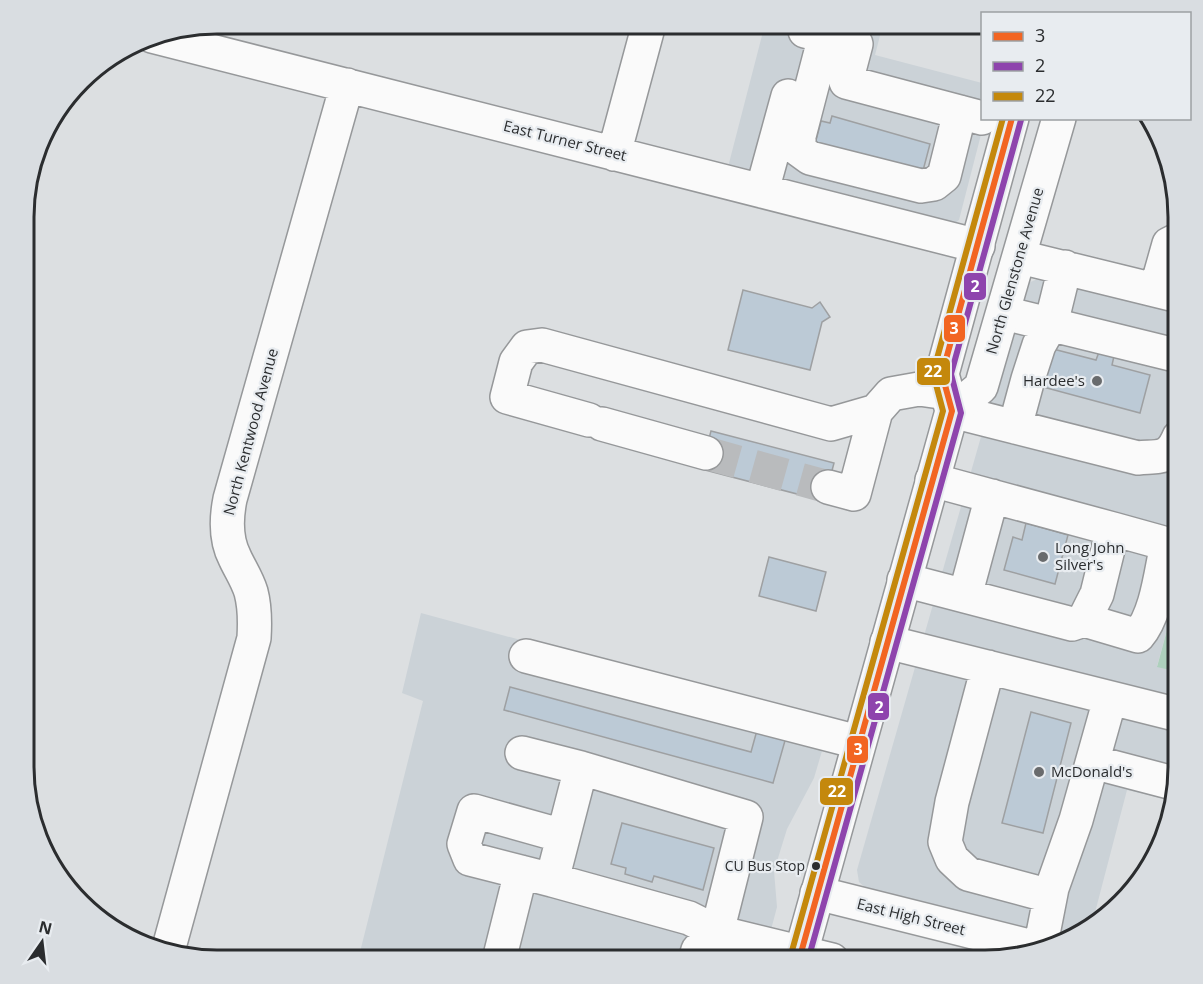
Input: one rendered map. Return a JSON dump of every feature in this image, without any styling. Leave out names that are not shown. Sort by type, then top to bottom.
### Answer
[{"type":"street","points":[[614,154],[646,35]]},
{"type":"street","points":[[811,35],[798,136],[799,150],[810,158],[921,186],[934,184],[995,120]]},
{"type":"street","points":[[762,191],[811,35]]},
{"type":"street","points":[[827,35],[856,44],[846,82],[981,114]]},
{"type":"street","name":"East Turner Street","points":[[171,41],[978,246]]},
{"type":"street","name":"North Kentwood Avenue","points":[[170,943],[254,638],[254,607],[251,592],[234,557],[228,535],[229,506],[347,85]]},
{"type":"street","points":[[802,949],[932,480],[950,402],[942,374],[978,246],[997,120]]},
{"type":"street","points":[[997,120],[1007,235],[1020,257],[1168,293]]},
{"type":"street","name":"North Glenstone Avenue","points":[[981,387],[1058,120]]},
{"type":"street","points":[[950,402],[981,387],[971,370],[969,354],[988,268],[978,246]]},
{"type":"street","points":[[1015,427],[1039,345],[1051,324],[1065,267]]},
{"type":"street","points":[[1004,313],[1168,353]]},
{"type":"street","points":[[706,453],[507,397],[516,362],[527,347],[542,345],[831,424],[876,411]]},
{"type":"street","points":[[828,487],[854,494],[876,411],[891,394],[918,389],[1015,427],[1138,458],[1168,453]]},
{"type":"street","points":[[904,580],[1072,624],[1084,620],[1138,636],[1144,629],[1155,600],[1167,544],[932,480]]},
{"type":"street","points":[[965,596],[992,496]]},
{"type":"street","points":[[1084,620],[1097,594],[1113,529]]},
{"type":"street","points":[[887,642],[1168,712]]},
{"type":"street","points":[[526,656],[858,742]]},
{"type":"street","points":[[988,667],[952,802],[945,842],[952,859],[969,874],[1050,896]]},
{"type":"street","points":[[1042,941],[1050,896],[1076,820],[1110,699]]},
{"type":"street","points":[[522,753],[746,817],[717,932],[699,949]]},
{"type":"street","points":[[1093,762],[1168,782]]},
{"type":"street","points":[[552,880],[581,768]]},
{"type":"street","points":[[563,836],[474,812],[464,844],[470,859],[689,918],[717,932],[777,949]]},
{"type":"street","points":[[502,950],[521,872]]},
{"type":"street","name":"East High Street","points":[[817,893],[1024,945]]},
{"type":"shaded area","points":[[762,35],[880,35],[875,55],[981,83],[981,120],[985,120],[959,220],[953,225],[728,167]]},
{"type":"shaded area","points":[[1040,278],[1168,307],[1168,626],[1157,666],[1168,669],[1168,778],[1165,799],[1127,790],[1095,913],[1056,936],[867,889],[859,882],[857,870],[1021,297],[1028,283]]},
{"type":"shaded area","points":[[421,613],[830,724],[814,778],[787,829],[774,871],[777,907],[766,949],[361,950],[423,701],[402,693]]},
{"type":"green space","points":[[1168,626],[1168,670],[1157,667]]},
{"type":"building","points":[[832,116],[930,144],[920,182],[813,152],[821,121],[830,123]]},
{"type":"building","points":[[743,290],[812,308],[820,302],[830,317],[822,322],[810,370],[728,350]]},
{"type":"building","points":[[1053,349],[1096,360],[1099,352],[1114,356],[1112,365],[1150,375],[1140,413],[1043,387]]},
{"type":"building","points":[[711,431],[834,463],[824,501],[701,469]]},
{"type":"building","points":[[1026,523],[1068,535],[1055,584],[1004,570],[1013,537],[1022,540]]},
{"type":"building","points":[[769,557],[826,572],[816,611],[759,596]]},
{"type":"building","points":[[510,687],[751,752],[759,723],[788,730],[773,783],[504,710]]},
{"type":"building","points":[[1031,712],[1071,723],[1043,833],[1002,823]]},
{"type":"building","points":[[622,823],[714,848],[703,890],[654,876],[652,882],[625,874],[626,868],[611,864]]},
{"type":"tunnel","points":[[706,453],[828,487]]},
{"type":"transit line","name":"22","points":[[792,949],[943,411],[933,373],[1002,120]]},
{"type":"transit line","name":"3","points":[[802,949],[952,411],[942,374],[1011,120]]},
{"type":"transit line","name":"2","points":[[811,949],[961,413],[951,374],[1021,120]]},
{"type":"place","name":"Hardee's","points":[[1097,381]]},
{"type":"place","name":"Long John Silver's","points":[[1043,557]]},
{"type":"place","name":"McDonald's","points":[[1039,772]]},
{"type":"place","name":"CU Bus Stop","points":[[816,866]]}]
